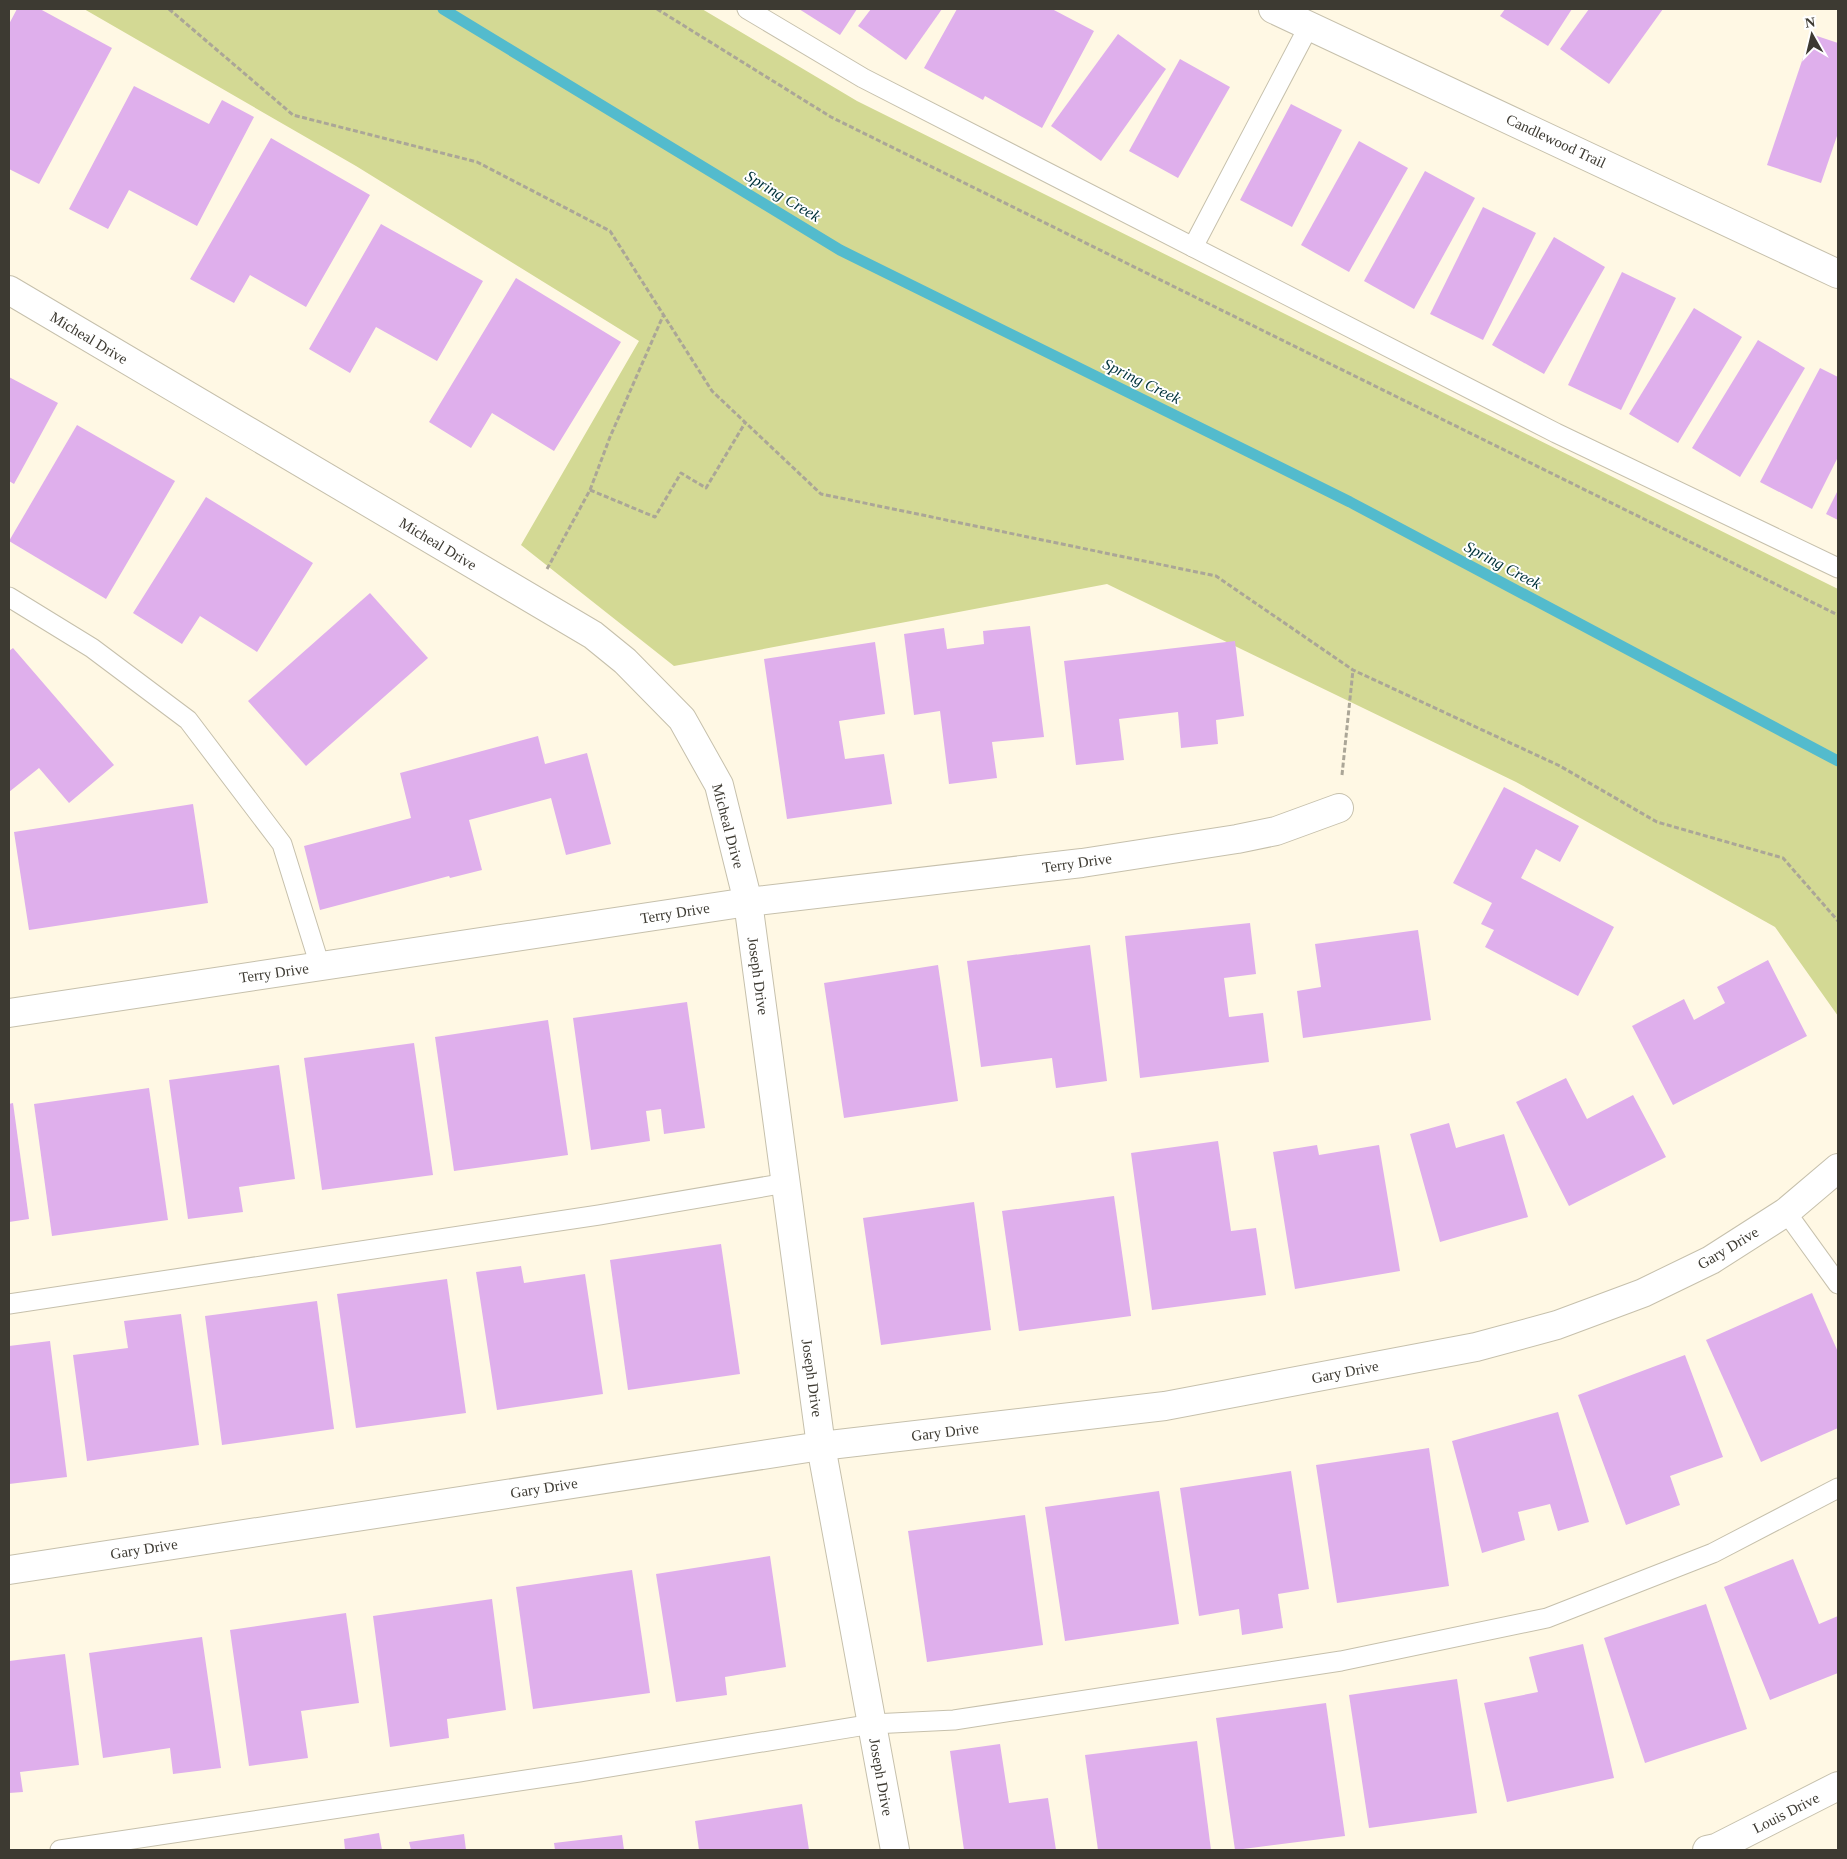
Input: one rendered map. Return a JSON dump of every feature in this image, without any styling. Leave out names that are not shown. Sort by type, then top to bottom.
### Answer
[{"type":"street","name":"Candlewood Trail","points":[[1273,9],[1838,274]]},
{"type":"street","name":"Micheal Drive","points":[[9,290],[532,599],[600,640],[625,660],[682,719],[719,785],[748,902]]},
{"type":"street","name":"Terry Drive","points":[[9,1013],[748,902],[1082,863],[1237,839],[1276,831],[1339,808]]},
{"type":"street","name":"Joseph Drive","points":[[748,902],[821,1446],[894,1850]]},
{"type":"street","name":"Gary Drive","points":[[9,1570],[821,1446],[1165,1406],[1476,1347],[1557,1325],[1643,1293],[1711,1260],[1786,1212],[1838,1168]]},
{"type":"street","name":"Louis Drive","points":[[1713,1849],[1838,1786]]},
{"type":"lane","points":[[747,9],[863,78],[1556,433],[1838,568]]},
{"type":"lane","points":[[1193,247],[1309,26]]},
{"type":"lane","points":[[9,597],[92,648],[188,720],[282,844],[320,966]]},
{"type":"lane","points":[[9,1304],[599,1215],[786,1183]]},
{"type":"lane","points":[[1786,1212],[1838,1284]]},
{"type":"lane","points":[[60,1850],[578,1772],[872,1724],[954,1720],[1331,1663],[1547,1618],[1713,1552],[1838,1488]]},
{"type":"path","points":[[169,9],[293,115],[477,162],[610,232],[712,391],[821,494],[1216,576],[1353,670],[1560,766],[1657,822],[1783,858],[1838,921]]},
{"type":"path","points":[[657,9],[832,117],[1838,614]]},
{"type":"path","points":[[532,599],[590,490],[610,437],[664,316]]},
{"type":"path","points":[[590,490],[655,518],[681,473],[706,488],[745,423]]},
{"type":"path","points":[[1339,808],[1353,670]]},
{"type":"green space","points":[[84,9],[702,9],[857,101],[1838,589],[1838,1016],[1775,927],[1516,782],[1107,584],[674,666],[521,545],[639,341],[356,166]]},
{"type":"building","points":[[17,9],[40,9],[112,48],[39,184],[9,169],[9,24]]},
{"type":"building","points":[[799,9],[857,9],[840,35]]},
{"type":"building","points":[[871,9],[942,9],[906,60],[858,26]]},
{"type":"building","points":[[957,9],[1052,9],[1094,31],[1042,128],[985,96],[983,100],[924,68]]},
{"type":"building","points":[[1505,9],[1572,9],[1548,46],[1500,16]]},
{"type":"building","points":[[1589,9],[1663,9],[1609,84],[1560,49]]},
{"type":"building","points":[[1118,34],[1166,69],[1101,161],[1051,126]]},
{"type":"building","points":[[1811,34],[1838,43],[1838,133],[1821,183],[1767,165]]},
{"type":"building","points":[[1180,59],[1230,87],[1178,178],[1129,151]]},
{"type":"building","points":[[134,86],[209,124],[222,100],[254,117],[197,226],[129,190],[108,229],[69,209]]},
{"type":"building","points":[[1291,104],[1342,130],[1292,227],[1240,200]]},
{"type":"building","points":[[271,138],[370,195],[306,307],[250,275],[234,303],[190,279]]},
{"type":"building","points":[[1359,141],[1408,168],[1349,272],[1301,245]]},
{"type":"building","points":[[1425,171],[1475,198],[1414,309],[1364,281]]},
{"type":"building","points":[[1483,207],[1536,233],[1483,340],[1430,314]]},
{"type":"building","points":[[381,224],[483,281],[437,361],[376,327],[350,373],[309,349]]},
{"type":"building","points":[[1554,237],[1605,267],[1544,374],[1492,345]]},
{"type":"building","points":[[1622,272],[1676,298],[1621,410],[1568,385]]},
{"type":"building","points":[[516,278],[621,342],[554,451],[492,413],[471,448],[429,422]]},
{"type":"building","points":[[1694,308],[1742,337],[1678,443],[1629,414]]},
{"type":"building","points":[[1758,340],[1805,368],[1740,477],[1692,448]]},
{"type":"building","points":[[1820,368],[1838,377],[1838,457],[1812,509],[1760,482]]},
{"type":"building","points":[[9,377],[58,403],[14,484],[9,481]]},
{"type":"building","points":[[77,425],[175,481],[106,599],[9,541]]},
{"type":"building","points":[[1838,490],[1838,520],[1826,514]]},
{"type":"building","points":[[206,497],[313,563],[257,652],[200,616],[182,644],[133,613]]},
{"type":"building","points":[[370,593],[428,658],[306,766],[248,701]]},
{"type":"building","points":[[1030,626],[1044,737],[992,742],[997,778],[949,784],[940,711],[914,715],[904,634],[944,628],[947,649],[984,644],[983,631]]},
{"type":"building","points":[[1235,641],[1244,716],[1216,720],[1218,744],[1181,748],[1178,712],[1119,719],[1124,760],[1076,765],[1064,661]]},
{"type":"building","points":[[875,642],[885,714],[839,721],[845,759],[884,754],[892,804],[787,819],[764,659]]},
{"type":"building","points":[[13,648],[114,765],[69,803],[39,768],[9,792],[9,651]]},
{"type":"building","points":[[538,736],[545,764],[587,753],[611,844],[566,855],[551,798],[469,820],[482,870],[450,878],[449,876],[320,910],[304,846],[411,818],[400,773]]},
{"type":"building","points":[[1504,787],[1579,826],[1560,862],[1536,849],[1521,878],[1614,927],[1578,996],[1485,947],[1494,930],[1481,924],[1492,903],[1453,883]]},
{"type":"building","points":[[193,804],[208,903],[29,930],[14,832]]},
{"type":"building","points":[[1250,923],[1256,974],[1224,978],[1229,1017],[1263,1013],[1269,1062],[1140,1078],[1125,936]]},
{"type":"building","points":[[1418,930],[1431,1020],[1303,1038],[1297,991],[1321,987],[1315,944]]},
{"type":"building","points":[[1090,945],[1107,1081],[1056,1088],[1052,1058],[981,1067],[967,961]]},
{"type":"building","points":[[1768,960],[1807,1036],[1673,1105],[1632,1026],[1684,999],[1694,1020],[1725,1003],[1717,987]]},
{"type":"building","points":[[938,965],[958,1101],[844,1118],[824,983]]},
{"type":"building","points":[[687,1002],[705,1128],[664,1134],[661,1109],[646,1111],[650,1141],[591,1150],[573,1018]]},
{"type":"building","points":[[548,1020],[568,1155],[454,1171],[435,1037]]},
{"type":"building","points":[[414,1043],[433,1175],[322,1190],[304,1058]]},
{"type":"building","points":[[279,1065],[295,1179],[239,1187],[243,1212],[188,1219],[169,1080]]},
{"type":"building","points":[[1566,1078],[1587,1119],[1633,1095],[1666,1157],[1569,1206],[1516,1102]]},
{"type":"building","points":[[149,1088],[168,1220],[52,1236],[34,1104]]},
{"type":"building","points":[[13,1103],[29,1219],[9,1222],[9,1104]]},
{"type":"building","points":[[1449,1123],[1456,1148],[1504,1134],[1528,1217],[1440,1242],[1410,1134]]},
{"type":"building","points":[[1218,1141],[1231,1231],[1256,1228],[1266,1295],[1152,1310],[1131,1153]]},
{"type":"building","points":[[1317,1145],[1319,1155],[1379,1145],[1400,1271],[1295,1289],[1273,1152]]},
{"type":"building","points":[[1114,1196],[1131,1316],[1019,1331],[1002,1211]]},
{"type":"building","points":[[974,1202],[991,1330],[881,1345],[863,1218]]},
{"type":"building","points":[[721,1244],[740,1374],[628,1390],[610,1260]]},
{"type":"building","points":[[521,1266],[524,1283],[585,1274],[603,1394],[497,1410],[476,1272]]},
{"type":"building","points":[[447,1279],[466,1413],[356,1428],[337,1294]]},
{"type":"building","points":[[1812,1293],[1838,1352],[1838,1428],[1761,1462],[1706,1340]]},
{"type":"building","points":[[317,1301],[334,1429],[222,1445],[205,1316]]},
{"type":"building","points":[[181,1314],[199,1445],[87,1461],[73,1355],[128,1348],[124,1321]]},
{"type":"building","points":[[50,1341],[67,1477],[9,1484],[9,1346]]},
{"type":"building","points":[[1685,1355],[1723,1457],[1670,1476],[1680,1505],[1626,1525],[1578,1395]]},
{"type":"building","points":[[1558,1412],[1589,1522],[1558,1531],[1550,1504],[1518,1512],[1525,1540],[1482,1553],[1452,1441]]},
{"type":"building","points":[[1429,1448],[1449,1586],[1337,1603],[1316,1465]]},
{"type":"building","points":[[1291,1471],[1309,1589],[1278,1594],[1283,1628],[1242,1635],[1239,1609],[1199,1616],[1180,1488]]},
{"type":"building","points":[[1159,1491],[1179,1624],[1065,1641],[1045,1507]]},
{"type":"building","points":[[1025,1515],[1043,1645],[927,1662],[908,1531]]},
{"type":"building","points":[[770,1556],[786,1667],[725,1677],[727,1695],[676,1702],[656,1574]]},
{"type":"building","points":[[1793,1559],[1819,1624],[1838,1616],[1838,1673],[1770,1700],[1724,1587]]},
{"type":"building","points":[[632,1570],[650,1693],[533,1709],[516,1587]]},
{"type":"building","points":[[492,1599],[506,1710],[447,1719],[449,1738],[390,1747],[373,1616]]},
{"type":"building","points":[[1706,1604],[1747,1729],[1645,1763],[1604,1638]]},
{"type":"building","points":[[346,1613],[359,1703],[301,1711],[308,1758],[249,1766],[230,1630]]},
{"type":"building","points":[[202,1637],[221,1768],[173,1774],[170,1748],[103,1758],[89,1653]]},
{"type":"building","points":[[1583,1644],[1614,1778],[1507,1802],[1484,1703],[1538,1692],[1529,1657]]},
{"type":"building","points":[[65,1654],[79,1765],[20,1772],[23,1792],[9,1793],[9,1661]]},
{"type":"building","points":[[1457,1679],[1477,1813],[1369,1828],[1349,1695]]},
{"type":"building","points":[[1326,1703],[1345,1836],[1235,1850],[1216,1718]]},
{"type":"building","points":[[1197,1741],[1211,1850],[1098,1850],[1085,1755]]},
{"type":"building","points":[[1000,1744],[1009,1803],[1048,1798],[1056,1850],[964,1850],[950,1751]]},
{"type":"building","points":[[802,1804],[809,1850],[699,1850],[695,1821]]},
{"type":"building","points":[[379,1833],[382,1850],[345,1850],[344,1839]]},
{"type":"building","points":[[464,1834],[466,1850],[411,1850],[409,1842]]},
{"type":"building","points":[[622,1835],[624,1850],[555,1850],[554,1843]]},
{"type":"waterway","name":"Spring Creek","points":[[443,9],[840,250],[1350,502],[1838,761]]}]
